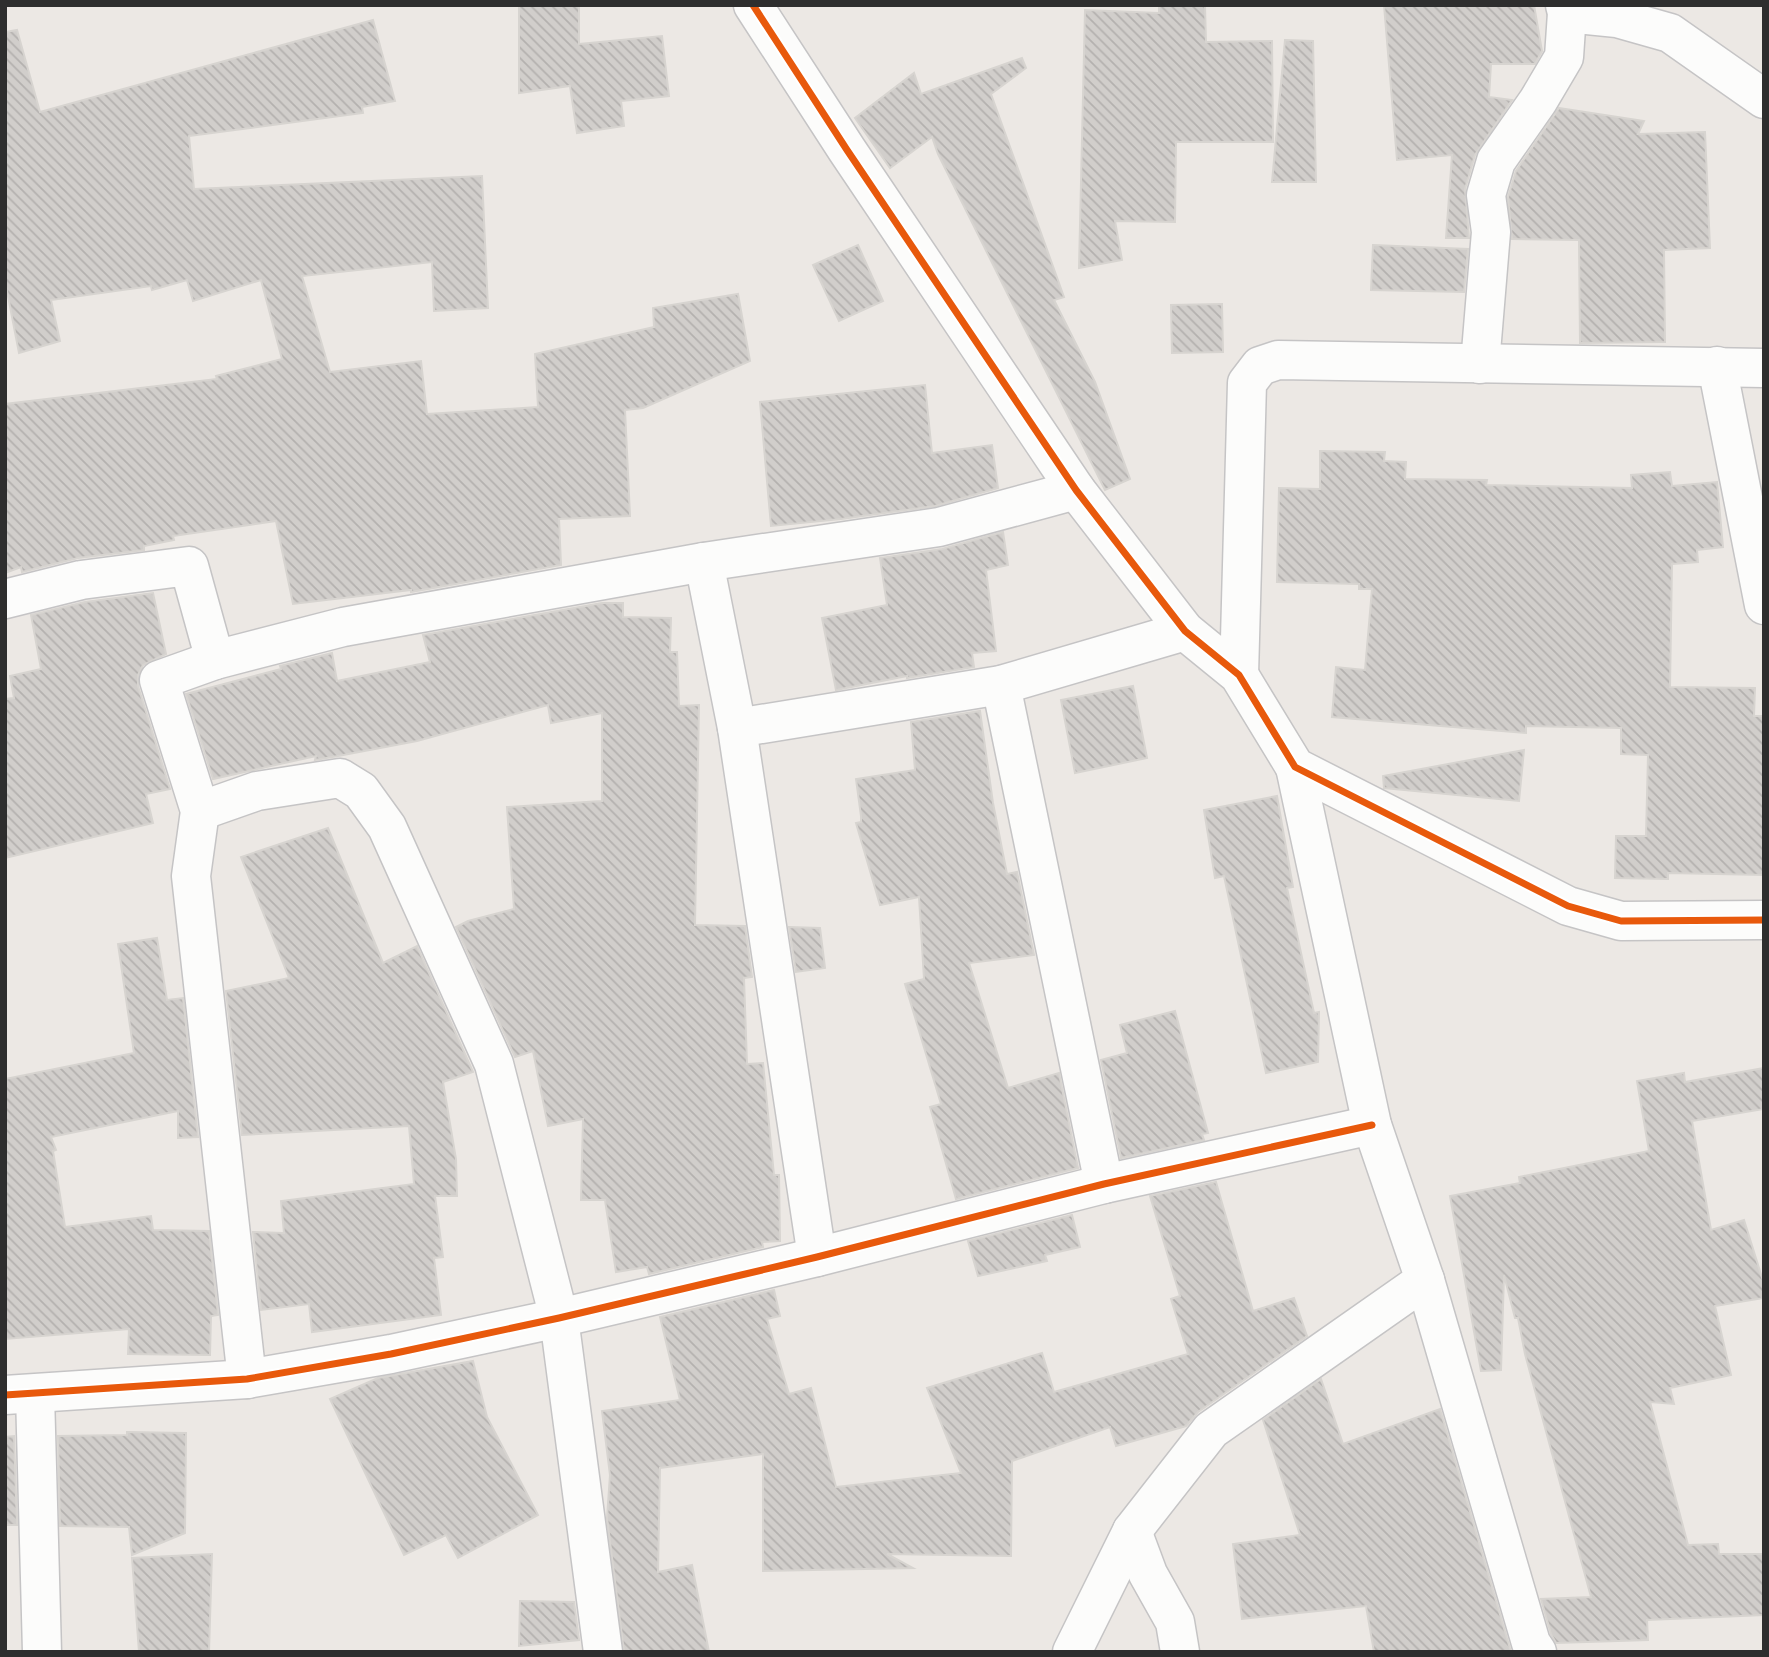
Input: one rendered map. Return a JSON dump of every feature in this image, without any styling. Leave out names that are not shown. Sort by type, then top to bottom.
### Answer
[{"type":"street","points":[[753,5],[847,150],[1076,490],[1185,631],[1239,675],[1295,767],[1372,1125],[1425,1280],[1531,1643],[1536,1652]]},
{"type":"street","points":[[1480,364],[1491,232],[1486,195],[1496,161],[1538,101],[1564,57],[1566,9],[1616,18],[1670,33],[1764,99]]},
{"type":"street","points":[[1239,675],[1247,383],[1260,366],[1278,360],[1764,368]]},
{"type":"street","points":[[1717,366],[1764,606]]},
{"type":"street","points":[[247,1379],[191,876],[200,811],[159,680],[215,660],[343,627],[704,562],[939,527],[1076,490]]},
{"type":"street","points":[[704,562],[737,728],[817,1257]]},
{"type":"street","points":[[5,599],[81,580],[189,566],[215,660]]},
{"type":"street","points":[[737,728],[1001,685],[1185,631]]},
{"type":"street","points":[[1001,685],[1104,1184]]},
{"type":"street","points":[[1295,767],[1568,906],[1621,921],[1764,920]]},
{"type":"street","points":[[200,811],[257,791],[340,778],[361,791],[387,827],[494,1064],[559,1318],[603,1652]]},
{"type":"street","points":[[42,1652],[20,1394],[247,1379],[391,1353],[559,1318],[817,1257],[1104,1184],[1372,1125]]},
{"type":"street","points":[[1072,1652],[1132,1531],[1211,1430],[1425,1280]]},
{"type":"street","points":[[1132,1531],[1148,1574],[1175,1622],[1180,1652]]},
{"type":"building","points":[[519,5],[579,5],[579,44],[662,36],[669,96],[621,101],[624,126],[577,133],[570,86],[519,93]]},
{"type":"building","points":[[1384,5],[1534,5],[1542,51],[1535,64],[1491,64],[1489,97],[1512,100],[1475,155],[1465,189],[1469,238],[1446,238],[1452,155],[1397,160]]},
{"type":"building","points":[[1159,6],[1205,6],[1206,42],[1272,41],[1273,142],[1176,142],[1175,222],[1115,221],[1122,260],[1079,268],[1085,10],[1159,13]]},
{"type":"building","points":[[373,20],[395,101],[362,107],[363,113],[189,136],[194,189],[482,176],[488,308],[434,311],[432,262],[302,276],[330,372],[421,361],[427,414],[538,407],[535,354],[654,327],[653,308],[738,294],[750,361],[643,408],[625,410],[630,516],[559,519],[561,565],[411,592],[293,604],[276,521],[173,536],[174,540],[144,546],[144,550],[78,558],[22,572],[21,567],[5,573],[5,404],[217,379],[216,376],[282,359],[261,280],[193,301],[187,280],[152,290],[151,286],[51,300],[60,341],[19,353],[5,281],[5,32],[17,30],[40,112]]},
{"type":"building","points":[[1285,40],[1313,41],[1316,182],[1272,182]]},
{"type":"building","points":[[1022,58],[1026,68],[991,94],[1064,297],[1054,300],[1095,382],[1130,479],[1105,490],[932,137],[890,168],[855,118],[914,73],[921,94]]},
{"type":"building","points":[[1559,108],[1644,121],[1638,134],[1705,132],[1710,248],[1664,250],[1665,342],[1580,343],[1579,240],[1512,239],[1508,197],[1516,171]]},
{"type":"building","points":[[858,245],[883,301],[839,321],[813,265]]},
{"type":"building","points":[[1373,245],[1468,249],[1464,292],[1371,290]]},
{"type":"building","points":[[1222,304],[1223,352],[1172,353],[1171,305]]},
{"type":"building","points":[[925,385],[932,453],[992,445],[998,488],[935,506],[771,526],[760,402]]},
{"type":"building","points":[[1320,451],[1385,452],[1384,461],[1406,462],[1405,479],[1487,480],[1486,485],[1632,488],[1631,475],[1670,472],[1672,486],[1717,482],[1723,547],[1697,550],[1698,562],[1672,564],[1670,687],[1755,688],[1754,716],[1764,716],[1764,875],[1668,873],[1668,879],[1615,878],[1616,836],[1646,836],[1648,755],[1621,754],[1621,728],[1526,726],[1526,733],[1332,717],[1336,667],[1365,670],[1372,589],[1359,589],[1359,584],[1277,582],[1279,488],[1320,489]]},
{"type":"building","points":[[1003,532],[1008,565],[986,570],[996,651],[972,653],[974,667],[907,676],[836,690],[822,618],[887,605],[880,558],[942,549]]},
{"type":"building","points":[[153,593],[166,654],[143,665],[138,675],[138,686],[170,789],[146,794],[153,823],[5,858],[5,699],[14,698],[10,676],[41,669],[31,615],[85,602]]},
{"type":"building","points":[[602,603],[623,603],[623,617],[671,618],[670,652],[677,652],[679,706],[699,705],[695,925],[745,926],[752,977],[744,978],[747,1064],[763,1063],[774,1175],[779,1175],[780,1241],[762,1242],[763,1247],[649,1274],[647,1267],[616,1272],[605,1200],[581,1200],[583,1119],[548,1126],[533,1051],[515,1057],[456,927],[468,921],[514,909],[507,807],[602,801],[602,713],[551,723],[548,705],[417,741],[315,760],[316,756],[213,779],[186,694],[332,653],[337,681],[430,662],[423,635]]},
{"type":"building","points":[[1133,686],[1147,758],[1075,773],[1061,700]]},
{"type":"building","points":[[980,711],[993,803],[1007,874],[1017,872],[1034,955],[969,963],[1008,1088],[1059,1073],[1078,1168],[956,1199],[930,1107],[941,1104],[905,984],[924,979],[919,897],[880,905],[856,823],[861,822],[861,816],[856,779],[915,770],[911,722]]},
{"type":"building","points":[[1524,750],[1519,801],[1384,788],[1383,776]]},
{"type":"building","points":[[1277,796],[1293,887],[1287,888],[1314,1013],[1319,1012],[1318,1062],[1266,1073],[1224,876],[1215,878],[1204,810]]},
{"type":"building","points":[[328,828],[383,963],[417,946],[473,1072],[443,1082],[456,1159],[457,1196],[435,1196],[443,1257],[434,1258],[441,1315],[312,1332],[309,1304],[261,1310],[253,1232],[284,1233],[281,1201],[414,1184],[409,1126],[242,1135],[226,991],[289,978],[241,857]]},
{"type":"building","points":[[789,927],[820,928],[825,968],[796,972]]},
{"type":"building","points":[[157,938],[167,1000],[183,998],[198,1137],[178,1138],[178,1111],[51,1137],[56,1150],[53,1151],[65,1227],[151,1216],[153,1230],[209,1231],[218,1315],[211,1316],[210,1355],[128,1354],[129,1329],[5,1339],[5,1079],[134,1053],[118,944]]},
{"type":"building","points":[[1175,1011],[1208,1133],[1202,1134],[1204,1140],[1121,1158],[1101,1060],[1127,1053],[1120,1025]]},
{"type":"building","points":[[1764,1068],[1764,1109],[1692,1121],[1711,1230],[1744,1220],[1764,1284],[1764,1298],[1715,1306],[1731,1375],[1670,1388],[1674,1404],[1650,1402],[1688,1545],[1718,1544],[1719,1554],[1764,1554],[1764,1615],[1647,1620],[1648,1640],[1556,1643],[1541,1599],[1591,1597],[1525,1354],[1518,1318],[1515,1318],[1504,1275],[1501,1370],[1481,1371],[1450,1196],[1520,1183],[1519,1177],[1649,1151],[1637,1081],[1684,1073],[1685,1082]]},
{"type":"building","points":[[1216,1182],[1253,1311],[1294,1298],[1307,1336],[1198,1412],[1186,1426],[1116,1446],[1110,1427],[1012,1461],[1011,1556],[887,1554],[913,1568],[763,1571],[763,1454],[660,1468],[658,1572],[692,1565],[709,1652],[624,1652],[607,1518],[610,1475],[602,1411],[680,1400],[660,1317],[774,1290],[780,1316],[767,1319],[789,1394],[811,1388],[836,1487],[961,1473],[927,1388],[1042,1353],[1054,1392],[1188,1354],[1171,1299],[1180,1296],[1150,1196]]},
{"type":"building","points":[[1072,1215],[1080,1247],[1045,1255],[1047,1261],[978,1276],[968,1241]]},
{"type":"building","points":[[473,1361],[487,1417],[538,1515],[458,1558],[446,1535],[404,1555],[330,1399],[378,1378]]},
{"type":"building","points":[[1321,1379],[1343,1444],[1440,1409],[1511,1652],[1374,1652],[1366,1606],[1242,1619],[1233,1544],[1300,1535],[1263,1420]]},
{"type":"building","points":[[127,1432],[186,1433],[185,1533],[132,1555],[129,1527],[60,1526],[58,1436],[127,1435]]},
{"type":"building","points":[[14,1436],[17,1525],[5,1525],[5,1437]]},
{"type":"building","points":[[212,1554],[209,1652],[139,1652],[132,1558]]},
{"type":"building","points":[[520,1601],[574,1602],[579,1640],[519,1646]]},
{"type":"cycle path","points":[[753,5],[847,150],[1076,490],[1185,631],[1239,675],[1295,767],[1568,906],[1621,921],[1764,920]]},
{"type":"cycle path","points":[[5,1395],[247,1379],[391,1354],[559,1318],[817,1257],[1104,1184],[1372,1125]]}]
